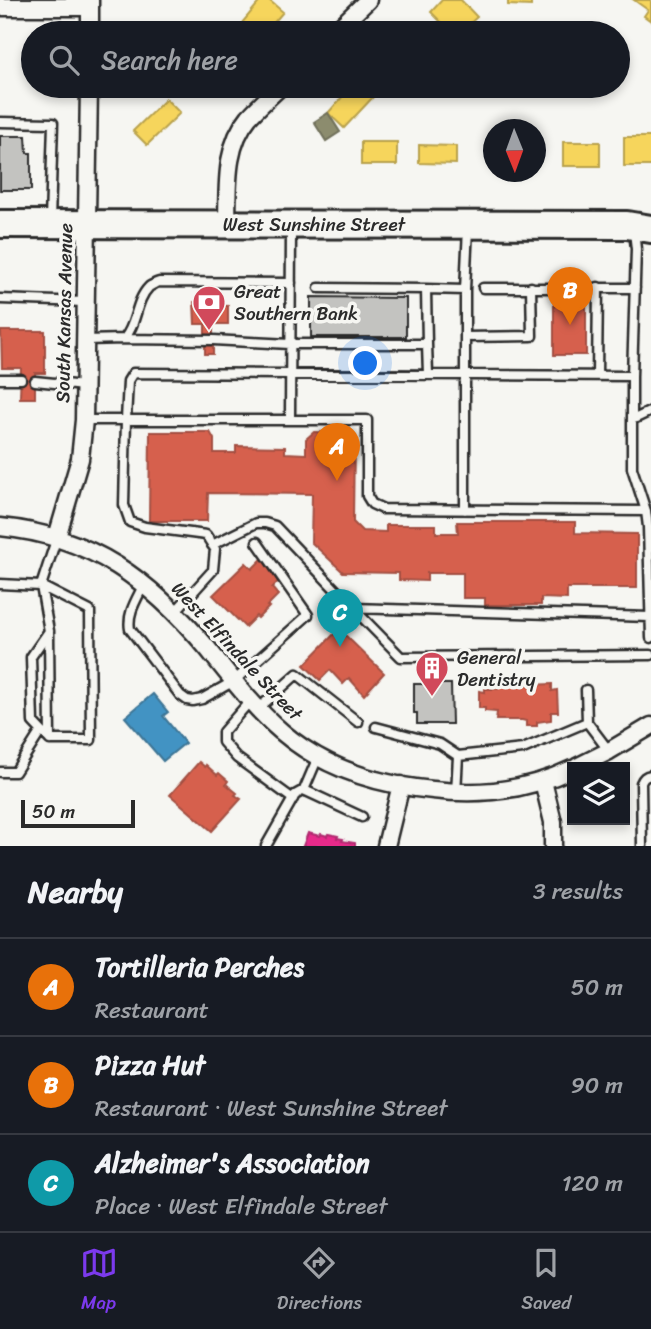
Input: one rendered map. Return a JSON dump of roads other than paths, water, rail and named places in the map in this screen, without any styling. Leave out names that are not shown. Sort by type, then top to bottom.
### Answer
[{"type":"main road","name":"West Sunshine Street","points":[[0,224],[641,225]]},
{"type":"street","points":[[346,21],[368,0]]},
{"type":"street","points":[[0,7],[90,3],[90,21]]},
{"type":"street","name":"South Kansas Avenue","points":[[57,537],[80,459],[84,420],[89,98]]},
{"type":"street","points":[[227,224],[228,176],[234,144],[249,117],[269,98]]},
{"type":"street","name":"West Elfindale Street","points":[[0,527],[70,541],[102,556],[144,584],[174,613],[254,705],[282,732],[318,757],[347,770],[401,785],[456,793],[495,791],[543,781],[567,771]]},
{"type":"street","name":"West Elfindale Street","points":[[586,762],[651,726]]},
{"type":"street","points":[[543,781],[553,822],[553,846]]},
{"type":"street","points":[[386,846],[401,785]]},
{"type":"lane","points":[[0,122],[53,123],[50,224]]},
{"type":"lane","points":[[290,419],[291,225]]},
{"type":"lane","points":[[465,510],[468,225]]},
{"type":"lane","points":[[641,225],[636,249],[632,468],[650,527],[651,638]]},
{"type":"lane","points":[[124,339],[129,333],[142,298],[149,287],[159,282],[291,283]]},
{"type":"lane","points":[[465,337],[532,336],[531,287]]},
{"type":"lane","points":[[319,288],[466,290]]},
{"type":"lane","points":[[484,288],[635,288]]},
{"type":"lane","points":[[597,376],[598,288]]},
{"type":"lane","points":[[426,289],[428,374]]},
{"type":"lane","points":[[0,299],[85,302]]},
{"type":"lane","points":[[85,340],[427,344]]},
{"type":"lane","points":[[174,613],[213,570],[215,549],[206,536],[145,527],[130,522],[124,505],[128,381],[133,373],[632,376]]},
{"type":"lane","points":[[0,379],[20,379]]},
{"type":"lane","points":[[35,380],[85,386]]},
{"type":"lane","points":[[632,420],[651,411]]},
{"type":"lane","points":[[84,420],[367,420],[367,496],[372,505],[383,509],[646,511]]},
{"type":"lane","points":[[212,545],[256,523],[275,526],[401,657],[651,655]]},
{"type":"lane","points":[[50,740],[50,631],[41,586],[57,537]]},
{"type":"lane","points":[[144,584],[130,613],[130,629],[180,695],[193,701],[202,699],[234,681],[308,615],[257,542]]},
{"type":"lane","points":[[0,584],[41,586],[90,611],[91,740],[50,740],[33,722],[32,657],[50,631]]},
{"type":"lane","points":[[353,608],[650,617]]},
{"type":"lane","points":[[293,799],[237,758],[223,742],[223,732],[254,705],[297,674],[358,722]]},
{"type":"lane","points":[[586,690],[587,722],[609,751]]},
{"type":"lane","points":[[376,727],[440,744],[458,755],[523,749],[587,722]]},
{"type":"lane","points":[[0,772],[15,772],[41,731]]},
{"type":"lane","points":[[456,793],[458,755]]},
{"type":"lane","points":[[266,846],[295,795],[303,790],[318,757]]},
{"type":"lane","points":[[642,846],[646,819],[641,783],[647,775],[651,775]]},
{"type":"lane","points":[[303,790],[362,817]]},
{"type":"place","name":"Pizza Hut","points":[[570,325]]},
{"type":"place","name":"Great Southern Bank","points":[[209,332]]},
{"type":"place","name":"Tortilleria Perches","points":[[337,481]]},
{"type":"place","name":"Alzheimer's Association","points":[[340,647]]},
{"type":"place","name":"General Dentistry","points":[[432,698]]}]
